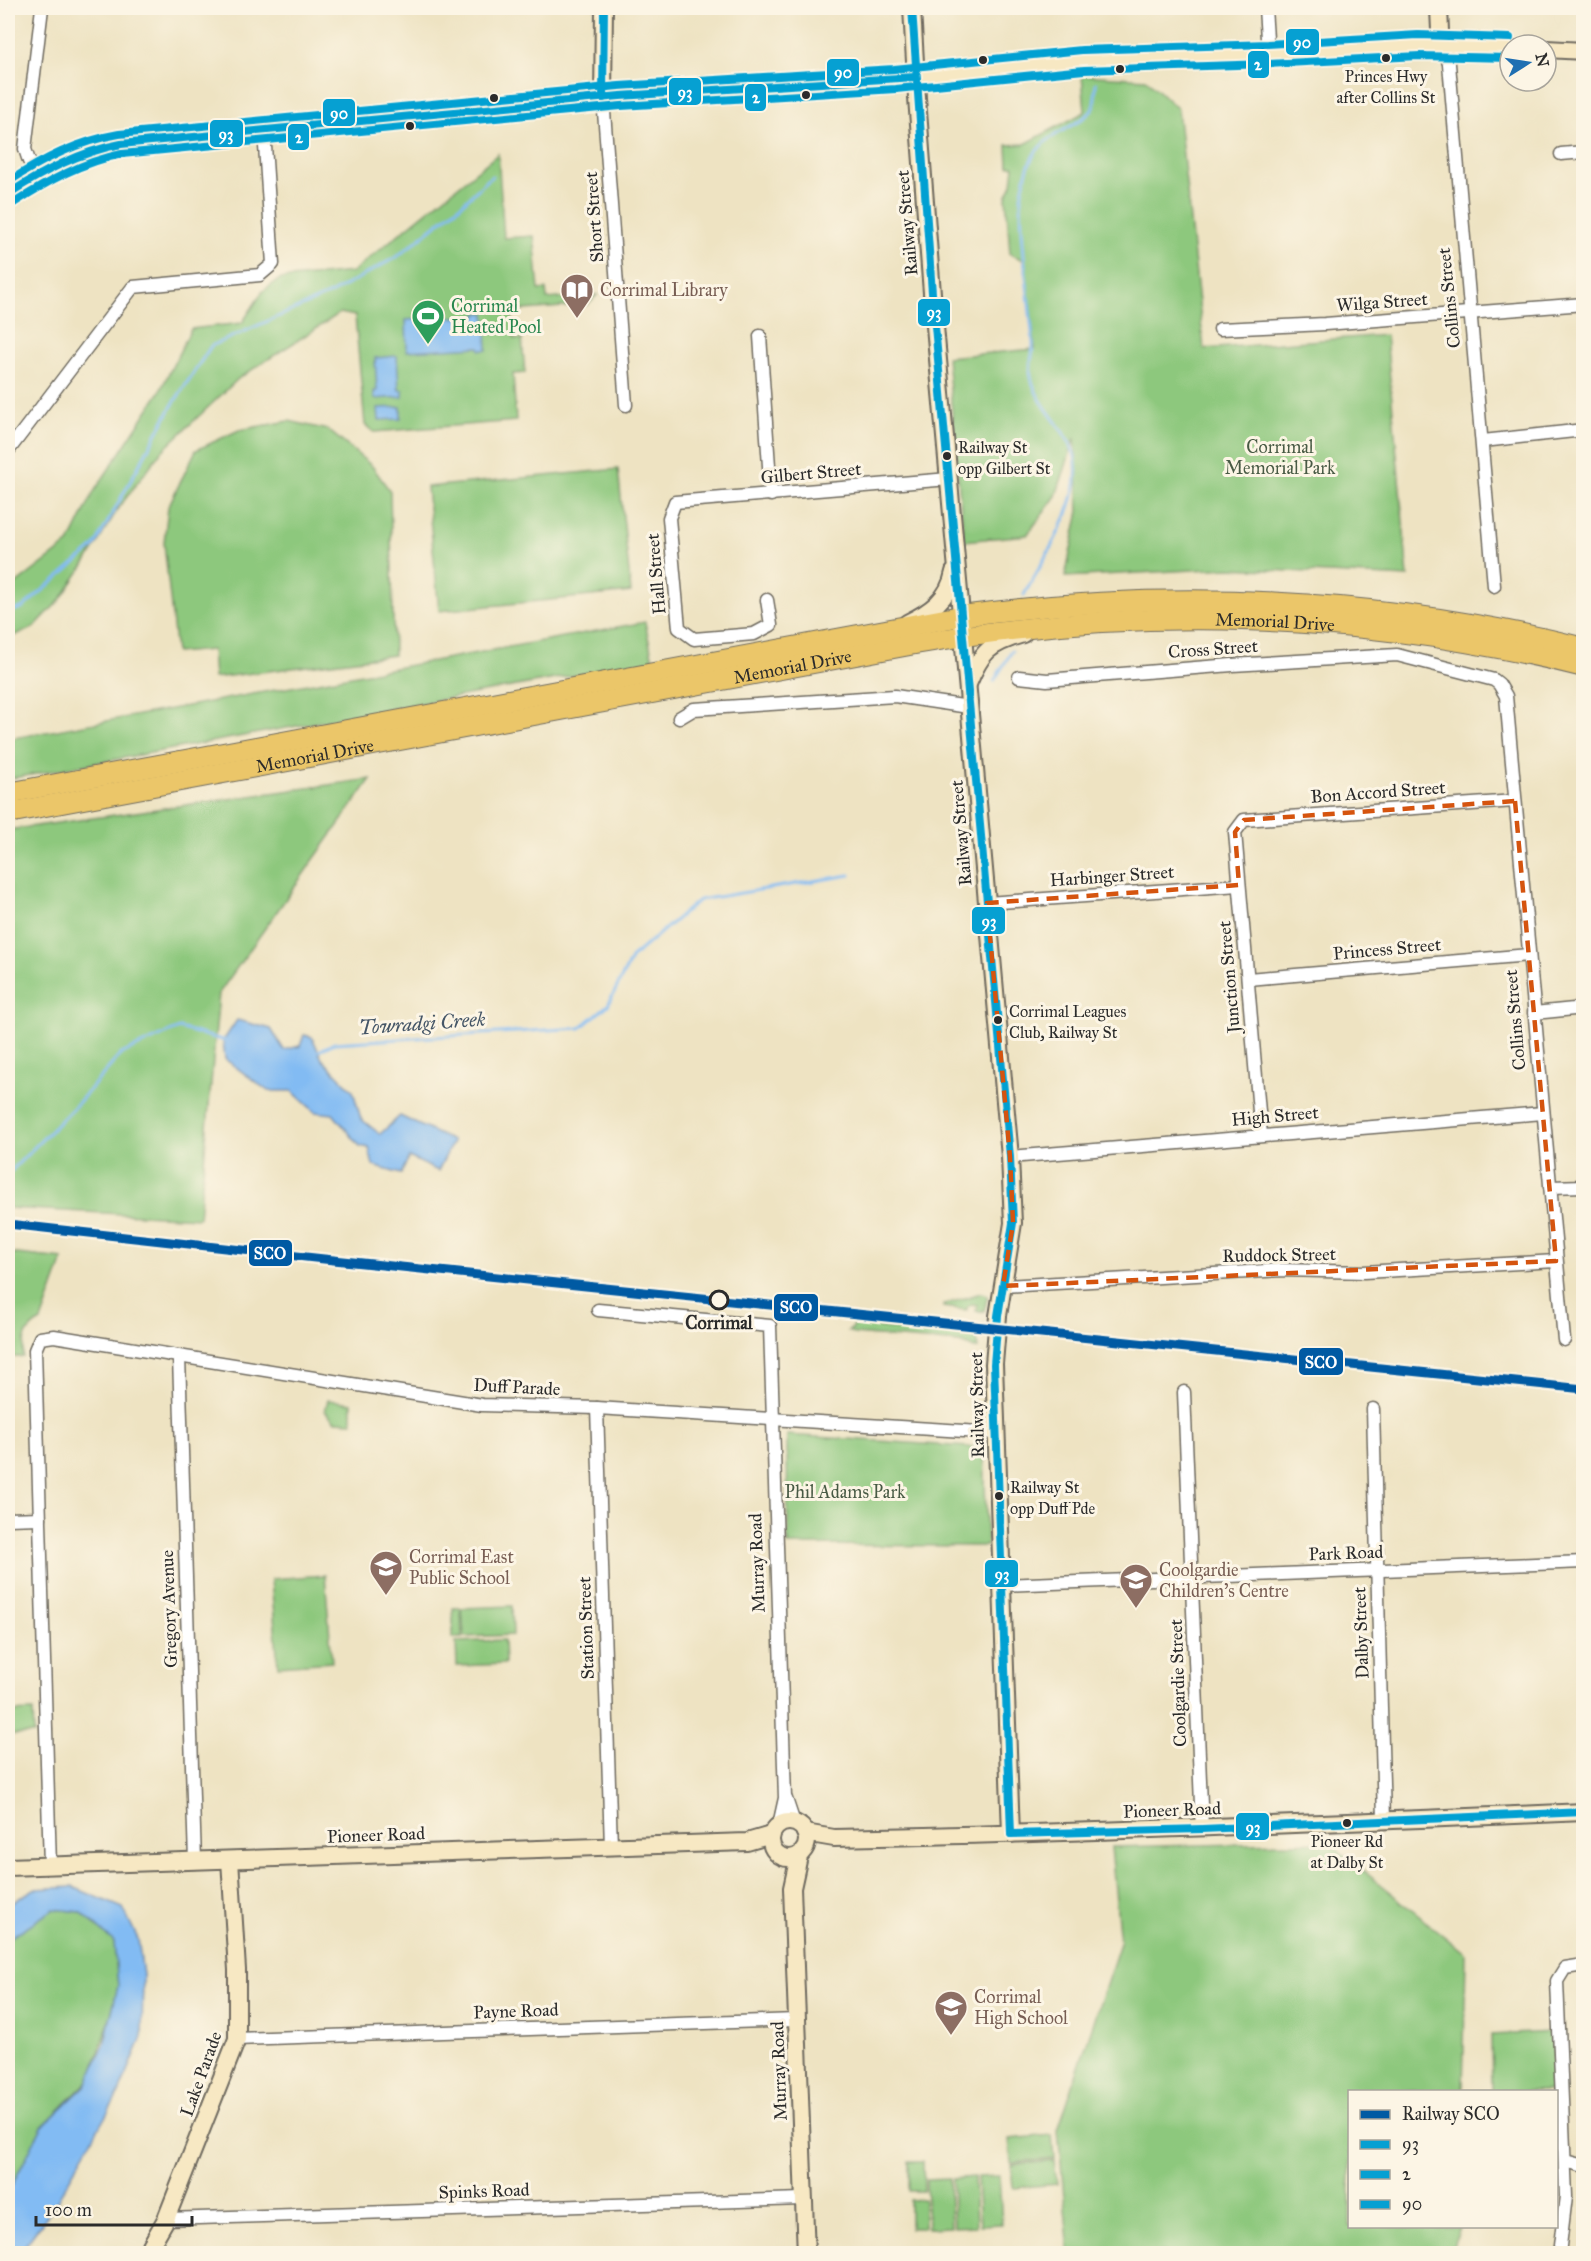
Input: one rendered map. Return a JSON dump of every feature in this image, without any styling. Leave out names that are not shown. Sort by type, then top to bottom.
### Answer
[{"type":"main road","points":[[603,98],[604,8]]},
{"type":"main road","name":"Railway Street","points":[[912,8],[915,77],[962,636],[1010,1157],[1013,1223],[994,1352],[1011,1834]]},
{"type":"main road","name":"Collins Street","points":[[1439,8],[1443,45]]},
{"type":"main road","points":[[8,194],[37,175],[82,153],[101,147],[667,92],[915,77],[1083,60],[1443,45],[1498,47]]},
{"type":"main road","points":[[1558,50],[1584,51]]},
{"type":"main road","points":[[898,628],[922,616],[937,605],[951,584],[956,562]]},
{"type":"main road","name":"Memorial Drive","points":[[8,794],[961,616],[1035,608],[1143,602],[1280,603],[1394,613],[1495,629],[1584,648]]},
{"type":"main road","name":"Memorial Drive","points":[[8,813],[962,636],[1052,626],[1212,620],[1338,625],[1494,647],[1584,667]]},
{"type":"main road","points":[[967,686],[979,659],[986,650],[1009,638],[1052,626]]},
{"type":"main road","name":"Pioneer Road","points":[[8,1867],[834,1838],[1202,1828],[1584,1812]]},
{"type":"main road","name":"Murray Road","points":[[789,1841],[806,2253]]},
{"type":"main road","name":"Lake Parade","points":[[146,2253],[166,2219],[237,2038],[237,1970],[230,1860]]},
{"type":"street","points":[[37,175],[25,149],[42,8]]},
{"type":"street","points":[[1265,8],[1268,54]]},
{"type":"street","name":"Collins Street","points":[[1443,45],[1449,64],[1494,586]]},
{"type":"street","name":"Short Street","points":[[603,98],[626,405]]},
{"type":"street","points":[[8,451],[133,287],[260,275],[273,264],[264,131]]},
{"type":"street","points":[[1561,154],[1584,152]]},
{"type":"street","name":"Wilga Street","points":[[1220,329],[1584,304]]},
{"type":"street","points":[[760,336],[771,495]]},
{"type":"street","points":[[1483,441],[1584,430]]},
{"type":"street","name":"Gilbert Street","points":[[675,502],[949,479]]},
{"type":"street","name":"Hall Street","points":[[675,502],[669,518],[679,628],[693,639],[754,634],[771,625],[767,600]]},
{"type":"street","name":"Cross Street","points":[[1019,677],[1047,681],[1232,665],[1397,655],[1494,680],[1506,696]]},
{"type":"street","points":[[679,718],[694,709],[895,696],[969,707]]},
{"type":"street","name":"Collins Street","points":[[1506,696],[1564,1340]]},
{"type":"street","name":"Bon Accord Street","points":[[1244,820],[1515,801]]},
{"type":"street","name":"Junction Street","points":[[1244,820],[1235,832],[1261,1135]]},
{"type":"street","name":"Harbinger Street","points":[[987,903],[1239,885]]},
{"type":"street","name":"Princess Street","points":[[1248,979],[1529,955]]},
{"type":"street","points":[[1534,1013],[1584,1008]]},
{"type":"street","name":"High Street","points":[[1010,1157],[1543,1113]]},
{"type":"street","points":[[1550,1187],[1584,1185]]},
{"type":"street","name":"Ruddock Street","points":[[1003,1286],[1282,1270],[1364,1272],[1557,1261]]},
{"type":"street","name":"Murray Road","points":[[598,1310],[770,1326],[785,1798],[789,1841]]},
{"type":"street","name":"Duff Parade","points":[[40,1518],[35,1350],[40,1338],[54,1336],[482,1405],[597,1408],[996,1433]]},
{"type":"street","name":"Gregory Avenue","points":[[179,1357],[195,1861]]},
{"type":"street","name":"Coolgardie Street","points":[[1184,1392],[1202,1828]]},
{"type":"street","name":"Station Street","points":[[597,1408],[611,1847]]},
{"type":"street","name":"Dalby Street","points":[[1373,1409],[1384,1821]]},
{"type":"street","points":[[8,1519],[40,1518],[50,1866]]},
{"type":"street","name":"Park Road","points":[[1001,1584],[1584,1562]]},
{"type":"street","points":[[1559,2253],[1566,2196],[1557,1981],[1565,1968],[1584,1965]]},
{"type":"street","name":"Payne Road","points":[[237,2038],[796,2020]]},
{"type":"street","points":[[1564,2161],[1584,2166]]},
{"type":"street","name":"Spinks Road","points":[[166,2219],[803,2199]]},
{"type":"highlighted area","points":[[1515,801],[1556,1261],[1003,1286],[1013,1223],[1010,1157],[987,903],[1239,885],[1235,832],[1244,820]]},
{"type":"green space","name":"Corrimal Memorial Park","points":[[1082,75],[1146,79],[1178,109],[1204,349],[1386,335],[1408,577],[1230,568],[1065,577],[1079,511],[1075,438],[1056,496],[1027,535],[964,541],[947,357],[1035,349],[1024,260],[1010,254],[1006,197],[1012,184],[1014,166],[1008,166],[1007,145],[1025,144],[1085,112]]},
{"type":"green space","points":[[498,154],[504,238],[534,236],[539,290],[546,289],[547,299],[597,295],[587,305],[512,311],[514,339],[522,339],[525,373],[513,374],[516,421],[374,432],[365,425],[355,316],[340,313],[239,378],[160,453],[117,510],[90,556],[60,600],[33,628],[8,638],[8,587],[12,587],[69,543],[95,490],[159,393],[191,329],[242,323],[263,291],[280,279],[352,272]]},
{"type":"green space","points":[[289,421],[328,430],[372,466],[390,491],[394,655],[214,678],[212,650],[176,653],[164,543],[168,507],[196,450],[239,430]]},
{"type":"green space","points":[[618,469],[631,592],[439,611],[427,487]]},
{"type":"green space","points":[[645,622],[653,661],[8,779],[8,739]]},
{"type":"green space","points":[[371,779],[219,993],[199,1218],[8,1208],[8,830]]},
{"type":"green space","points":[[8,1253],[63,1259],[41,1321],[28,1331],[23,1357],[8,1357]]},
{"type":"green space","points":[[981,1293],[988,1295],[984,1311],[976,1311],[977,1305],[971,1304],[967,1310],[943,1307],[943,1305]]},
{"type":"green space","points":[[853,1324],[976,1337],[978,1349],[959,1343],[854,1334],[848,1331],[853,1328]]},
{"type":"green space","points":[[328,1400],[352,1403],[352,1422],[335,1421],[325,1411]]},
{"type":"green space","name":"Phil Adams Park","points":[[787,1435],[984,1448],[987,1546],[788,1545]]},
{"type":"green space","points":[[325,1575],[332,1662],[278,1666],[271,1579]]},
{"type":"green space","points":[[512,1606],[513,1635],[464,1637],[462,1608]]},
{"type":"green space","points":[[453,1608],[461,1608],[462,1638],[453,1638]]},
{"type":"green space","points":[[504,1640],[505,1664],[457,1666],[456,1642]]},
{"type":"green space","points":[[33,1711],[34,1734],[8,1735],[8,1712]]},
{"type":"green space","points":[[1328,1842],[1466,1954],[1463,2090],[1348,2090],[1348,2228],[1459,2228],[1452,2250],[1325,2254],[1069,2253],[1058,2130],[1120,1943],[1111,1847]]},
{"type":"green space","points":[[54,1909],[81,1912],[114,1942],[118,1986],[110,2019],[90,2079],[42,2127],[8,2193],[8,1937]]},
{"type":"green space","points":[[1552,2032],[1555,2090],[1492,2090],[1491,2035]]},
{"type":"green space","points":[[1052,2135],[1054,2159],[1011,2163],[1009,2139]]},
{"type":"green space","points":[[1054,2161],[1057,2184],[1013,2188],[1011,2165]]},
{"type":"green space","points":[[909,2162],[923,2162],[924,2191],[909,2191]]},
{"type":"green space","points":[[999,2176],[1002,2224],[980,2225],[977,2177]]},
{"type":"green space","points":[[974,2177],[976,2226],[954,2227],[952,2179]]},
{"type":"green space","points":[[949,2179],[951,2227],[928,2228],[926,2180]]},
{"type":"green space","points":[[924,2199],[924,2228],[910,2228],[910,2200]]},
{"type":"water","points":[[478,313],[485,313],[487,350],[480,350],[479,347],[407,351],[406,320],[477,316]]},
{"type":"water","points":[[397,356],[399,390],[403,390],[403,397],[374,399],[374,391],[377,391],[375,358]]},
{"type":"water","points":[[401,407],[401,419],[379,420],[378,408]]},
{"type":"water","points":[[237,1020],[271,1029],[284,1050],[300,1046],[304,1035],[312,1037],[322,1059],[353,1091],[361,1119],[380,1134],[400,1116],[453,1141],[438,1171],[409,1157],[401,1174],[373,1166],[369,1148],[360,1146],[333,1114],[315,1112],[292,1091],[268,1091],[225,1059],[223,1041]]},
{"type":"water","points":[[73,1887],[123,1908],[138,1939],[143,1975],[142,2037],[119,2093],[52,2209],[20,2253],[8,2253],[8,2193],[42,2127],[86,2085],[104,2045],[118,1986],[114,1942],[81,1912],[54,1909],[8,1939],[8,1905],[34,1889]]},
{"type":"waterway","points":[[1024,595],[1063,524],[1075,484],[1076,465],[1072,448],[1038,396],[1031,377],[1033,342],[1022,236],[1021,201],[1026,174],[1033,156],[1044,143],[1084,118],[1092,110],[1096,83]]},
{"type":"waterway","points":[[8,612],[22,608],[94,547],[173,404],[211,346],[332,293],[398,256],[461,205],[492,176]]},
{"type":"waterway","points":[[994,681],[1012,651]]},
{"type":"waterway","name":"Towradgi Creek","points":[[315,1053],[334,1043],[580,1028],[608,1005],[632,957],[699,900],[850,875]]},
{"type":"waterway","name":"Towradgi Creek","points":[[8,1174],[79,1102],[121,1054],[179,1028],[226,1041]]},
{"type":"rail line","name":"SCO","points":[[8,1224],[324,1259],[1584,1389]]},
{"type":"transit line","name":"93","points":[[603,98],[604,8]]},
{"type":"transit line","name":"93","points":[[912,8],[932,293],[1010,1157],[1013,1223],[998,1316],[994,1364],[1011,1834]]},
{"type":"transit line","name":"90","points":[[8,182],[61,152],[89,141],[119,134],[619,86],[894,69],[1082,50],[1268,44],[1418,35],[1498,38]]},
{"type":"transit line","name":"2","points":[[14,203],[66,173],[122,154],[621,106],[896,89],[1084,70],[1419,56],[1498,58]]},
{"type":"transit line","name":"93","points":[[8,194],[62,163],[121,144],[620,96],[915,77]]},
{"type":"transit line","name":"93","points":[[1011,1834],[1202,1829],[1584,1812]]},
{"type":"place","name":"Princes Hwy after Collins St","points":[[1386,58]]},
{"type":"place","name":"Corrimal Library","points":[[577,319]]},
{"type":"place","name":"Corrimal Heated Pool","points":[[428,345]]},
{"type":"place","name":"Railway St opp Gilbert St","points":[[947,456]]},
{"type":"place","name":"Corrimal Leagues Club, Railway St","points":[[998,1020]]},
{"type":"place","name":"Corrimal","points":[[719,1300]]},
{"type":"place","name":"Railway St opp Duff Pde","points":[[999,1496]]},
{"type":"place","name":"Corrimal East Public School","points":[[386,1596]]},
{"type":"place","name":"Coolgardie Children's Centre","points":[[1136,1609]]},
{"type":"place","name":"Pioneer Rd at Dalby St","points":[[1347,1823]]},
{"type":"place","name":"Corrimal High School","points":[[951,2036]]}]
